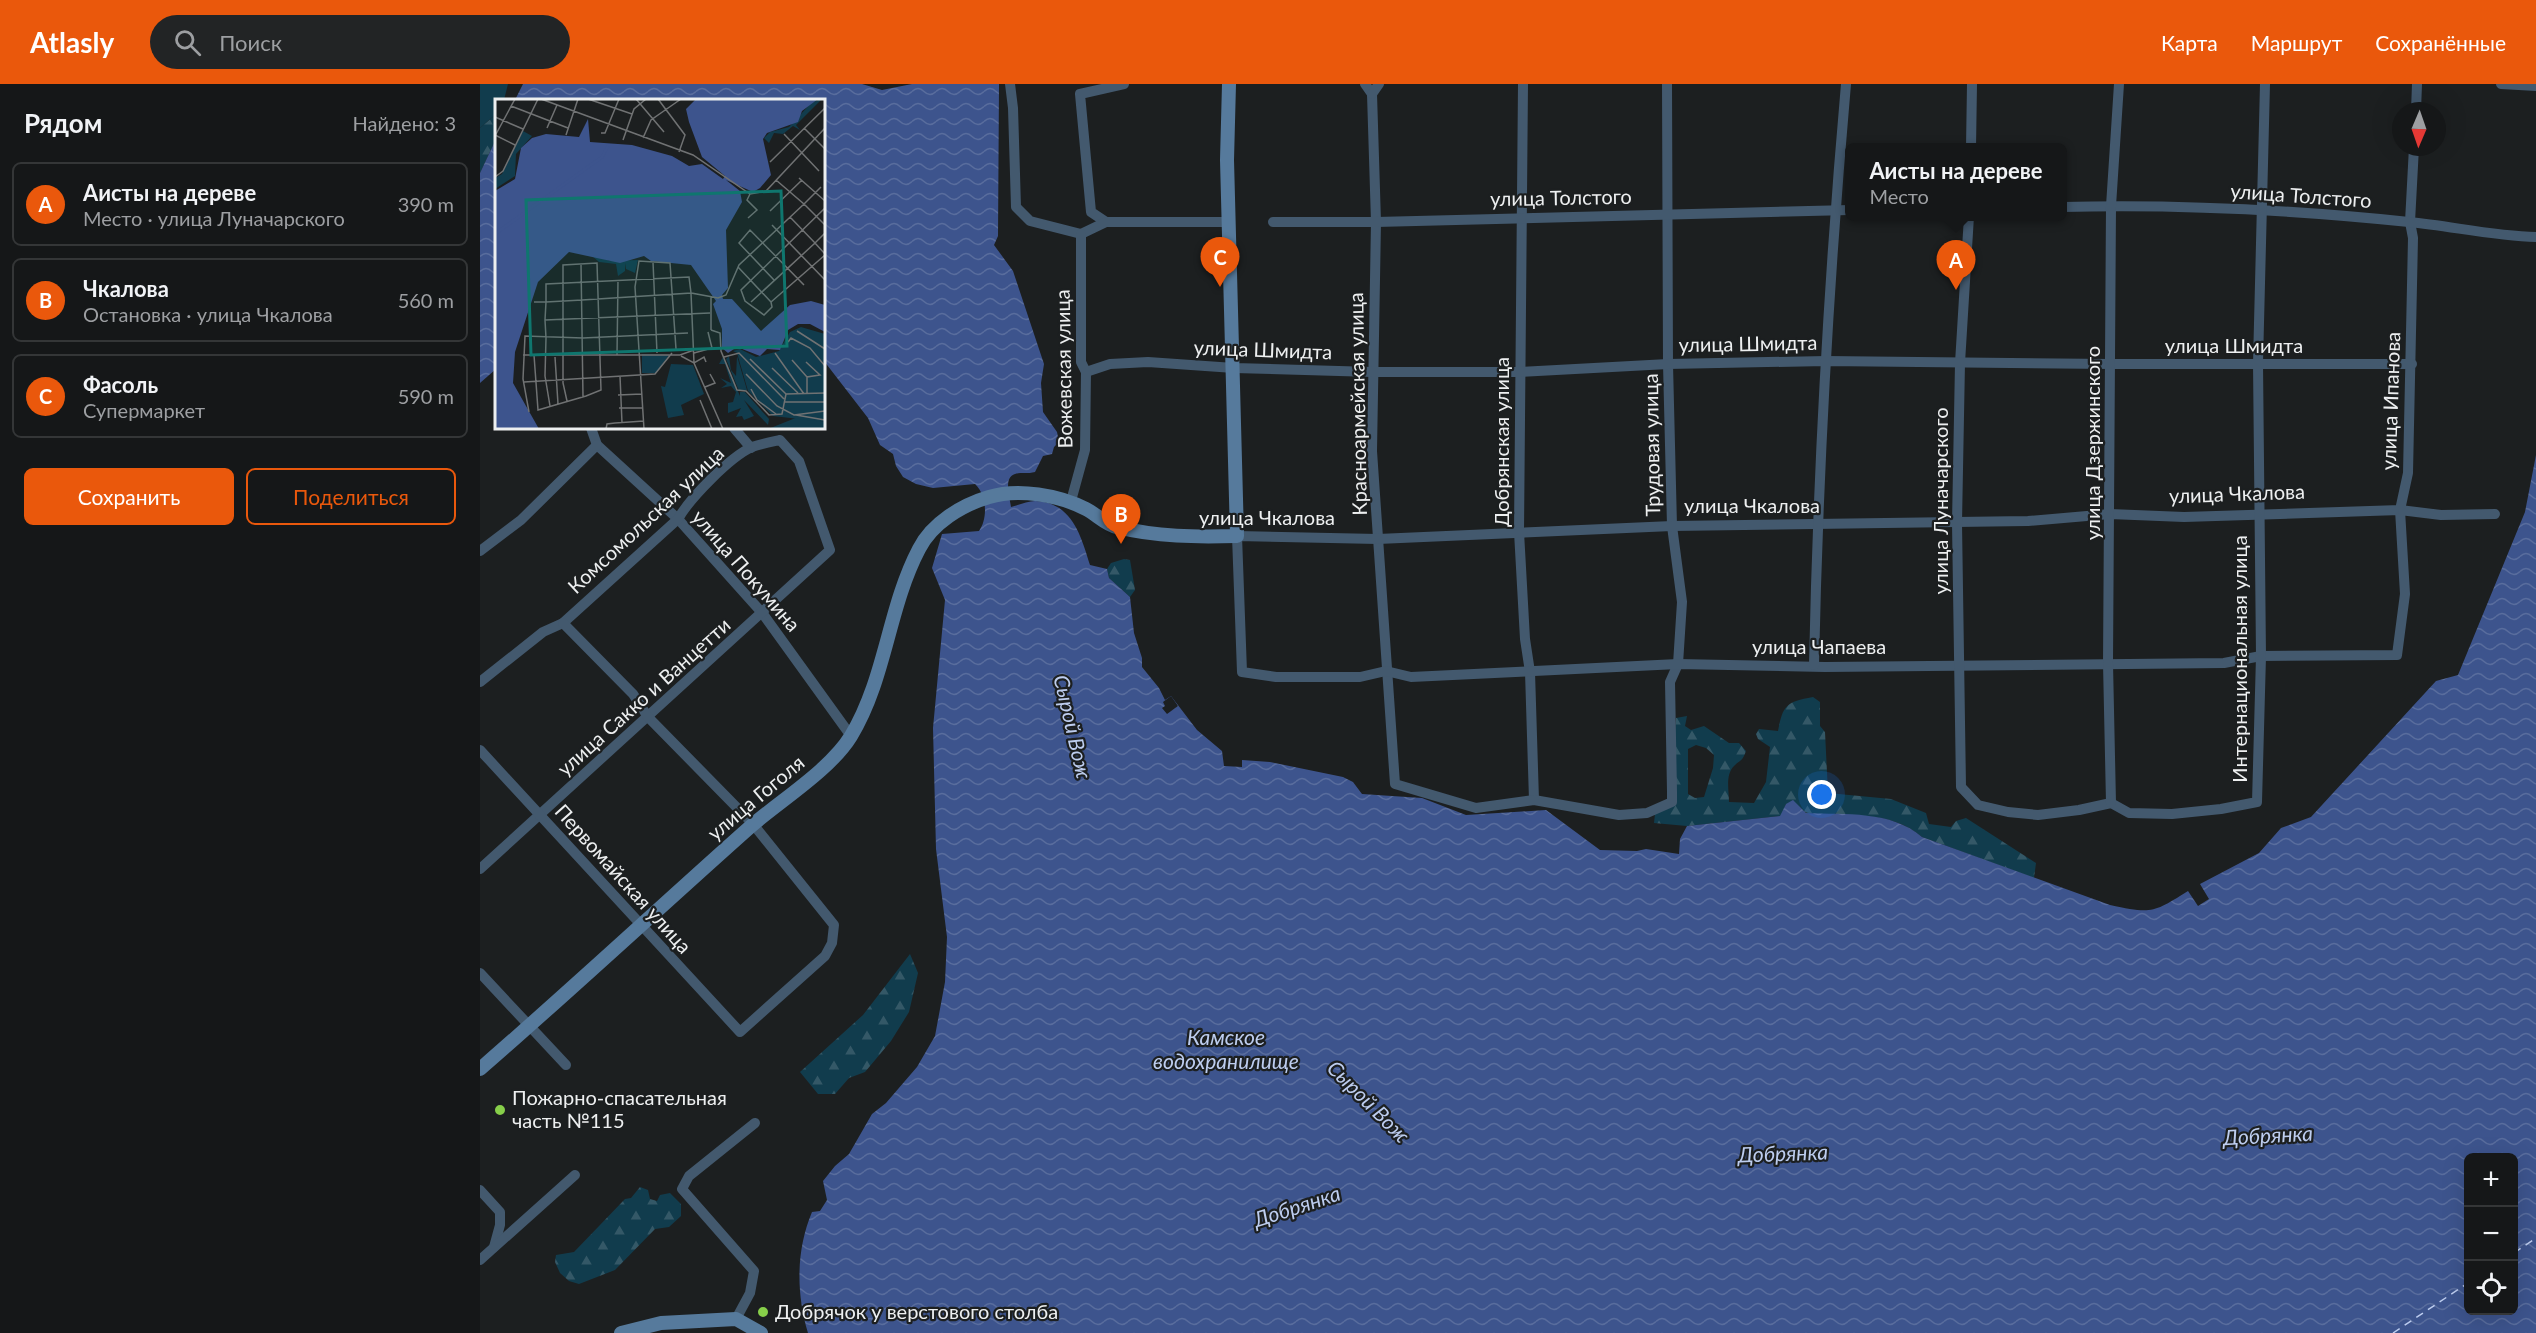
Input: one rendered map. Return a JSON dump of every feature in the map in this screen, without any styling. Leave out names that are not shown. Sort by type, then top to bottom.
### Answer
[{"type":"main road","points":[[1229,84],[1229,222],[1237,536]]},
{"type":"main road","name":"улица Чкалова","points":[[974,502],[998,494],[1018,493],[1071,501],[1114,527],[1179,537],[1237,536]]},
{"type":"main road","name":"улица Гоголя","points":[[480,1069],[753,824],[837,755],[851,736],[869,700],[906,578],[920,546],[943,521],[974,502]]},
{"type":"main road","points":[[621,1333],[661,1323],[736,1319],[761,1333]]},
{"type":"street","points":[[1010,84],[1013,108],[1016,207],[1030,221],[1081,234],[1106,222],[1150,224],[1229,222]]},
{"type":"street","points":[[1106,222],[1091,213],[1080,94],[1124,84]]},
{"type":"street","points":[[1365,84],[1372,94],[1379,84]]},
{"type":"street","name":"Добрянская улица","points":[[1523,84],[1519,532],[1525,639],[1530,672],[1534,800]]},
{"type":"street","name":"Трудовая улица","points":[[1534,800],[1619,815],[1647,813],[1672,802],[1671,682],[1678,664],[1682,602],[1672,526],[1668,364],[1667,84]]},
{"type":"street","points":[[1814,665],[1817,525],[1826,361],[1835,210],[1846,84]]},
{"type":"street","points":[[1971,143],[1972,84]]},
{"type":"street","name":"улица Дзержинского","points":[[2111,803],[2109,663],[2111,206],[2119,84]]},
{"type":"street","name":"Интернациональная улица","points":[[2111,803],[2129,813],[2172,814],[2221,809],[2257,802],[2261,656],[2258,363],[2262,232],[2260,210],[2265,84]]},
{"type":"street","points":[[2416,102],[2417,84]]},
{"type":"street","points":[[2501,84],[2536,86]]},
{"type":"street","name":"Красноармейская улица","points":[[1372,94],[1376,222],[1372,451],[1395,784],[1476,808],[1534,800]]},
{"type":"street","name":"улица Ипанова","points":[[2397,655],[2405,594],[2400,510],[2408,473],[2412,364],[2413,238],[2410,222],[2414,156]]},
{"type":"street","name":"улица Толстого","points":[[2067,207],[2260,210],[2410,222],[2516,237],[2536,237]]},
{"type":"street","name":"улица Толстого","points":[[1273,222],[1376,222],[1845,210]]},
{"type":"street","name":"улица Луначарского","points":[[1969,221],[1960,363],[1957,523],[1961,787],[1978,805],[2008,812],[2038,815],[2111,803]]},
{"type":"street","name":"Вожевская улица","points":[[1071,501],[1085,450],[1086,372],[1082,362],[1081,234]]},
{"type":"street","name":"улица Шмидта","points":[[1086,372],[1110,364],[1148,362],[1234,368],[1373,372],[1520,372],[1668,364],[1826,361],[2412,364]]},
{"type":"street","points":[[480,551],[521,520],[597,445],[591,429]]},
{"type":"street","points":[[735,429],[751,448]]},
{"type":"street","name":"улица Сакко и Ванцетти","points":[[480,869],[763,614],[830,550],[800,461],[780,440],[751,448]]},
{"type":"street","name":"улица Покумина","points":[[597,445],[678,519],[763,614],[851,736]]},
{"type":"street","name":"Комсомольская улица","points":[[480,682],[543,632],[563,623],[678,519],[685,507],[724,468],[751,448]]},
{"type":"street","name":"улица Чкалова","points":[[1237,536],[1378,539],[1672,526],[2028,521],[2110,514],[2184,517],[2400,510],[2441,514],[2495,514]]},
{"type":"street","name":"улица Чапаева","points":[[1237,536],[1242,672],[1276,677],[1360,677],[1386,671],[1411,677],[1678,664],[1825,667],[2224,663],[2261,656],[2397,655]]},
{"type":"street","points":[[563,623],[633,694],[648,717],[753,824]]},
{"type":"street","name":"Первомайская улица","points":[[480,750],[740,1032],[825,956],[832,943],[834,925],[753,824]]},
{"type":"street","points":[[480,973],[566,1065]]},
{"type":"street","points":[[736,1319],[750,1293],[754,1271],[682,1189],[689,1176],[755,1123]]},
{"type":"street","points":[[480,1260],[575,1174]]},
{"type":"street","points":[[480,1190],[500,1212],[500,1225],[493,1248]]},
{"type":"green space","points":[[480,84],[508,84],[504,99],[495,99],[495,115],[480,128]]},
{"type":"green space","points":[[495,115],[495,141],[480,173],[480,128]]},
{"type":"green space","points":[[1124,559],[1130,560],[1135,590],[1130,597],[1109,578],[1107,569],[1111,563]]},
{"type":"green space","points":[[1813,697],[1820,702],[1820,726],[1825,732],[1828,793],[1891,799],[1926,813],[1929,824],[1951,827],[1956,821],[1966,818],[2036,863],[2034,878],[1922,837],[1896,822],[1868,816],[1809,813],[1786,804],[1781,816],[1687,826],[1654,823],[1655,814],[1675,803],[1676,718],[1687,716],[1685,726],[1691,730],[1704,726],[1729,743],[1739,743],[1746,751],[1729,774],[1729,802],[1754,803],[1766,782],[1770,747],[1758,739],[1756,734],[1759,729],[1778,731],[1787,706]],"holes":[[[1696,745],[1706,748],[1714,755],[1713,768],[1704,797],[1695,798],[1688,794],[1688,749]]]},
{"type":"green space","points":[[910,954],[918,973],[909,1012],[891,1041],[865,1072],[849,1078],[835,1094],[818,1094],[800,1072],[863,1015]]},
{"type":"green space","points":[[640,1187],[648,1190],[650,1199],[657,1201],[660,1195],[670,1193],[681,1204],[681,1216],[669,1227],[655,1229],[615,1270],[579,1284],[569,1281],[560,1273],[555,1262],[556,1255],[574,1252],[625,1199],[631,1198]]},
{"type":"water","name":"Камское водохранилище","points":[[523,84],[862,84],[882,90],[912,84],[999,84],[998,236],[994,245],[1013,271],[1044,364],[1041,383],[1043,412],[1057,432],[1059,442],[1052,454],[1043,456],[1035,472],[1017,473],[1011,476],[1008,488],[1011,507],[1035,501],[1048,503],[1058,507],[1073,522],[1090,565],[1107,569],[1109,578],[1130,597],[1134,633],[1142,658],[1142,667],[1159,688],[1165,700],[1171,696],[1197,730],[1222,751],[1224,766],[1242,767],[1242,760],[1270,762],[1343,777],[1353,782],[1362,794],[1422,798],[1466,815],[1546,810],[1600,850],[1637,851],[1646,849],[1679,854],[1680,839],[1687,826],[1780,816],[1786,804],[1793,800],[1806,813],[1852,814],[1896,822],[1922,837],[2110,905],[2135,910],[2152,910],[2188,891],[2198,906],[2209,899],[2200,884],[2259,853],[2281,828],[2311,817],[2436,681],[2458,675],[2525,512],[2536,455],[2536,1333],[808,1333],[801,1303],[799,1272],[803,1241],[812,1212],[820,1211],[827,1200],[823,1181],[849,1154],[872,1114],[886,1103],[917,1067],[935,1036],[945,982],[947,937],[936,849],[933,728],[945,600],[932,568],[942,534],[979,531],[985,514],[982,494],[975,484],[933,488],[916,484],[903,477],[896,466],[893,454],[880,445],[868,418],[825,362],[825,99],[516,99]]},
{"type":"water","points":[[495,141],[495,370],[480,383],[480,173]]},
{"type":"pier","points":[[1171,696],[1178,706],[1167,714],[1162,708],[1165,706],[1163,702]]},
{"type":"ferry route","points":[[2518,1250],[2536,1238]]},
{"type":"ferry route","points":[[2393,1333],[2464,1286]]},
{"type":"place","name":"Фасоль","points":[[1220,287]]},
{"type":"place","name":"Аисты на дереве","points":[[1956,290]]},
{"type":"place","name":"Чкалова","points":[[1121,544]]},
{"type":"place","name":"Пожарно-спасательная часть №115","points":[[500,1110]]},
{"type":"place","name":"Добрячок у верстового столба","points":[[763,1312]]},
{"type":"water label","name":"Сырой Вож","points":[[1072,727]]},
{"type":"water label","name":"Сырой Вож","points":[[1368,1102]]},
{"type":"water label","name":"Добрянка","points":[[2268,1136]]},
{"type":"water label","name":"Добрянка","points":[[1783,1154]]},
{"type":"water label","name":"Добрянка","points":[[1297,1207]]}]
